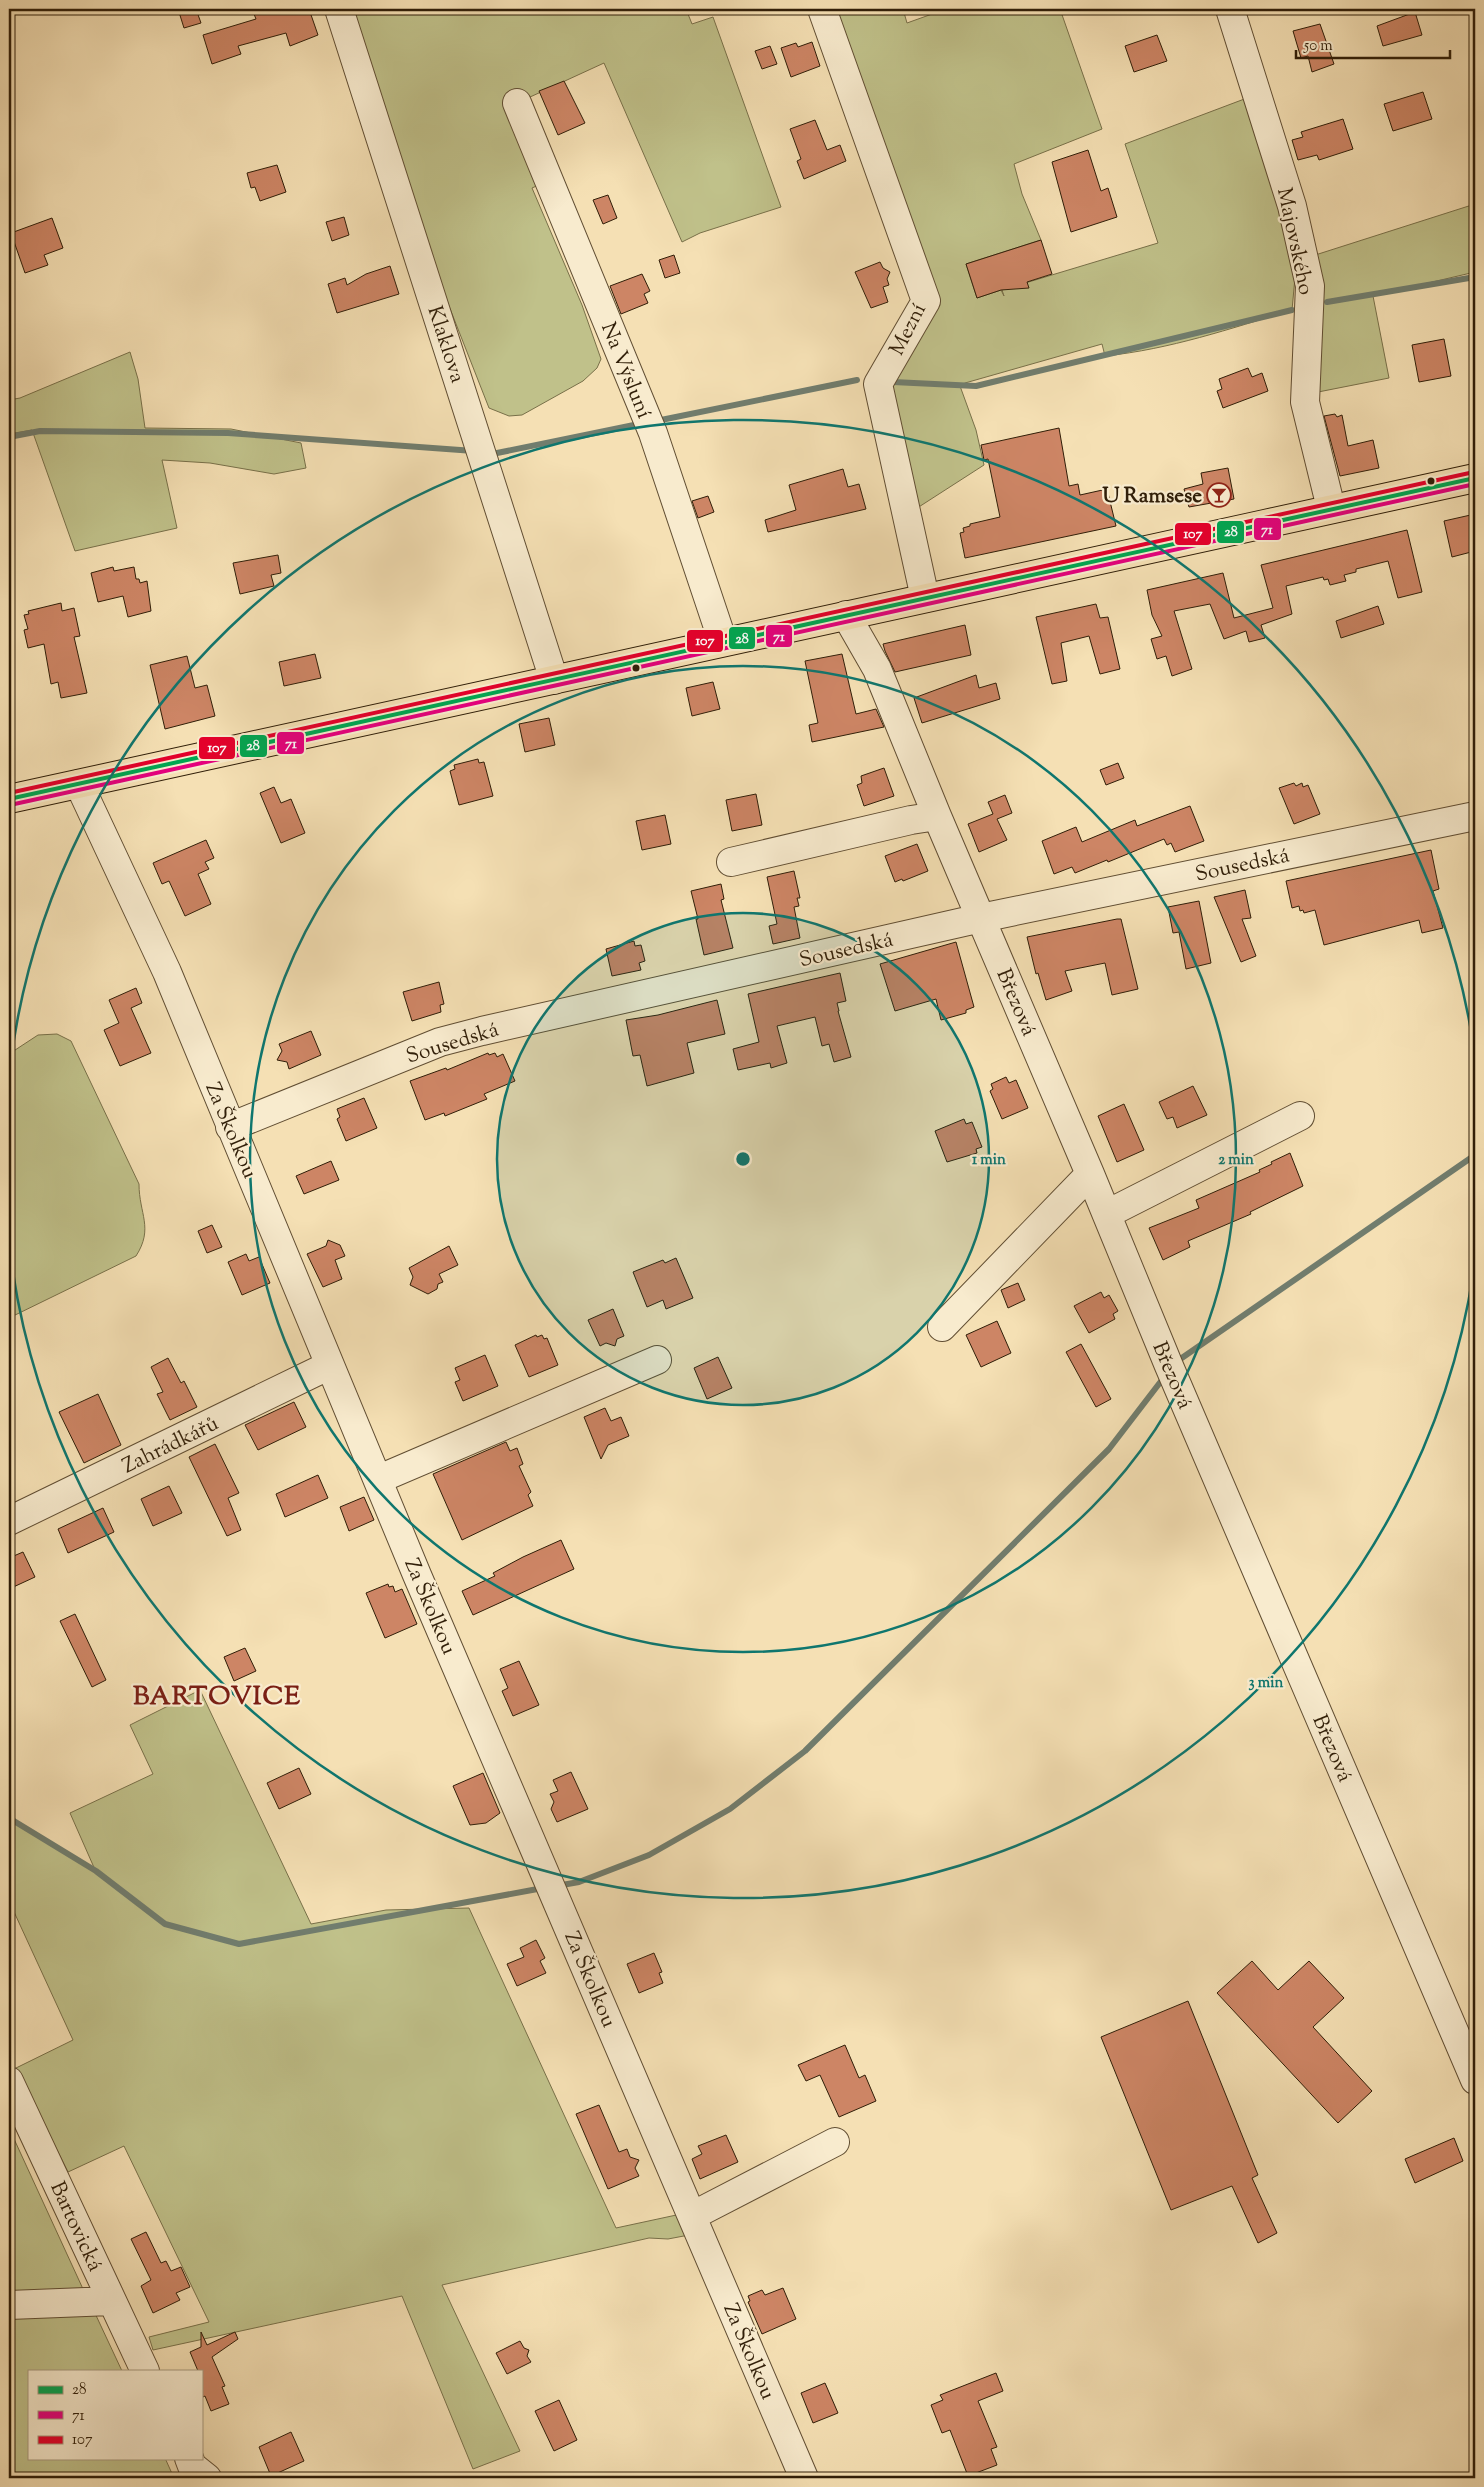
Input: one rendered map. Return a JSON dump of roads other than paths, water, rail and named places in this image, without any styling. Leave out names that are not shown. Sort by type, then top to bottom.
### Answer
[{"type":"main road","points":[[9,799],[1475,478]]},
{"type":"street","name":"Klaklova","points":[[339,9],[554,680]]},
{"type":"street","name":"Mezní","points":[[822,9],[926,301],[878,384],[925,598]]},
{"type":"street","name":"Majovského","points":[[1230,9],[1292,206],[1310,286],[1305,402],[1331,508]]},
{"type":"street","name":"Na Výsluní","points":[[517,103],[652,433],[723,642]]},
{"type":"street","name":"Březová","points":[[859,612],[877,669],[937,816],[1107,1214],[1169,1366],[1475,2080]]},
{"type":"street","name":"Za Školkou","points":[[79,784],[167,972],[421,1584],[804,2478]]},
{"type":"street","points":[[731,862],[911,820],[937,816]]},
{"type":"street","name":"Sousedská","points":[[230,1126],[448,1040],[981,918],[1475,816]]},
{"type":"street","points":[[1107,1214],[1300,1116]]},
{"type":"street","points":[[942,1327],[1090,1174]]},
{"type":"street","points":[[379,1479],[657,1360]]},
{"type":"street","name":"Zahrádkářů","points":[[9,1521],[330,1366]]},
{"type":"street","name":"Bartovická","points":[[9,2081],[145,2370]]},
{"type":"street","points":[[692,2216],[835,2142]]},
{"type":"street","points":[[9,2305],[111,2300]]},
{"type":"street","points":[[190,2460],[192,2466],[207,2478]]},
{"type":"waterway","points":[[1327,302],[1475,277]]},
{"type":"waterway","points":[[893,382],[976,386],[1292,310]]},
{"type":"waterway","points":[[661,420],[857,380]]},
{"type":"waterway","points":[[497,453],[634,425]]},
{"type":"waterway","points":[[9,437],[40,431],[228,433],[474,451]]},
{"type":"waterway","points":[[1176,1362],[1475,1155]]},
{"type":"waterway","points":[[562,1885],[579,1882],[649,1855],[730,1809],[805,1751],[1109,1449],[1165,1376]]},
{"type":"waterway","points":[[9,1818],[96,1871],[165,1924],[239,1944],[543,1888]]},
{"type":"place","name":"U Ramsese","points":[[1219,495]]},
{"type":"district","name":"BARTOVICE","points":[[217,1695]]}]
